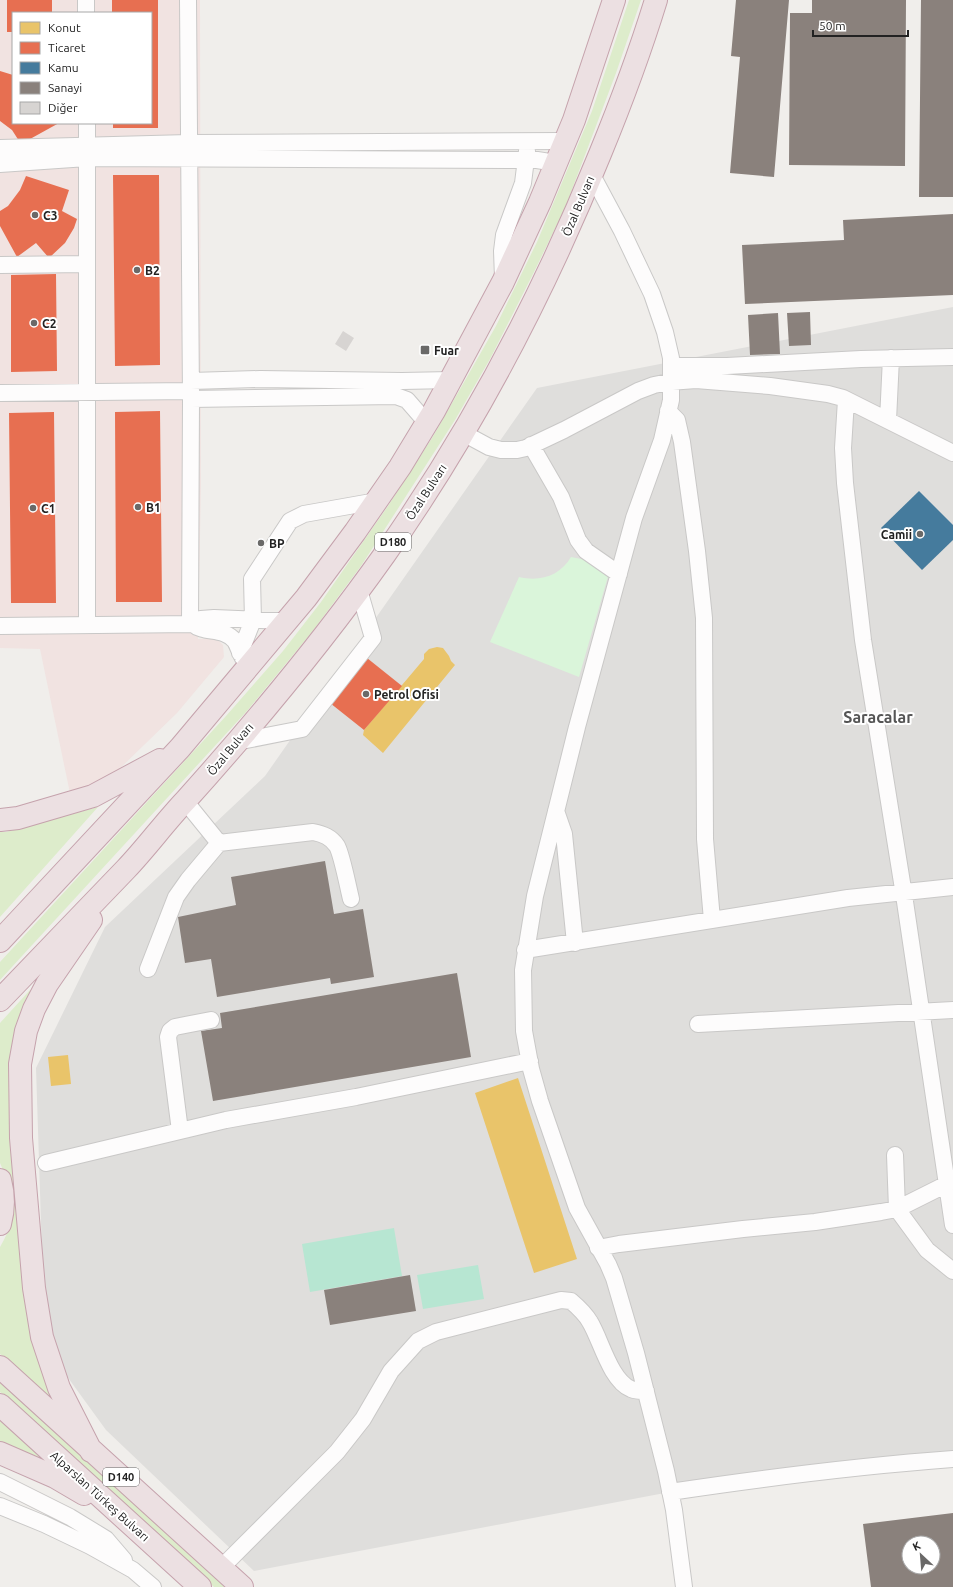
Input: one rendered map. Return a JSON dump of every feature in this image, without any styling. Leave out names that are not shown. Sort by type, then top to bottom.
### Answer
[{"type":"highway","name":"D180","points":[[0,941],[180,748],[243,660],[286,621],[315,586],[400,467],[427,424],[503,282],[540,202],[574,120],[614,0]]},
{"type":"highway","name":"Özal Bulvarı","points":[[0,1000],[129,866],[236,742],[297,669],[358,590],[412,513],[463,433],[509,353],[542,288],[576,214],[622,100],[656,0]]},
{"type":"highway","points":[[0,820],[18,818],[94,796],[180,748]]},
{"type":"highway","points":[[91,1450],[59,1388],[42,1337],[34,1288],[20,1138],[20,1064],[26,1031],[34,1009],[47,984],[129,866]]},
{"type":"highway","points":[[0,1180],[3,1190],[0,1224]]},
{"type":"highway","name":"D140","points":[[0,1367],[242,1587]]},
{"type":"highway","name":"Alparslan Türkeş Bulvarı","points":[[0,1405],[195,1585]]},
{"type":"highway","points":[[0,1453],[55,1477],[123,1517]]},
{"type":"street","points":[[86,0],[86,12]]},
{"type":"street","points":[[188,0],[191,624]]},
{"type":"street","points":[[87,124],[87,625]]},
{"type":"street","points":[[0,148],[87,152],[189,151],[565,141]]},
{"type":"street","points":[[503,282],[502,251],[504,235],[523,183],[525,160],[529,142]]},
{"type":"street","points":[[189,151],[525,160],[556,163]]},
{"type":"street","points":[[0,164],[87,152]]},
{"type":"street","points":[[592,175],[622,231],[652,294],[665,332],[671,358],[672,374],[668,411],[662,440],[634,518],[577,727],[535,896],[523,970],[524,1031],[540,1101],[577,1208],[608,1264],[614,1278],[646,1391],[670,1492],[684,1587]]},
{"type":"street","points":[[0,265],[87,264]]},
{"type":"street","points":[[463,433],[489,447],[501,450],[517,450],[531,445],[638,391],[654,385],[672,374],[740,366],[891,358],[953,357]]},
{"type":"street","points":[[888,420],[891,358]]},
{"type":"street","points":[[672,374],[696,380],[770,386],[828,394],[846,400],[953,453]]},
{"type":"street","points":[[191,390],[260,379],[402,381],[451,380]]},
{"type":"street","points":[[0,393],[87,393],[191,390],[396,396],[407,400],[427,424]]},
{"type":"street","points":[[846,400],[843,448],[845,483],[863,640],[903,892],[953,1225]]},
{"type":"street","points":[[668,411],[677,420],[682,442],[698,551],[704,618],[705,839],[712,920]]},
{"type":"street","points":[[531,445],[561,497],[578,540],[586,551],[619,574]]},
{"type":"street","points":[[243,660],[253,620],[252,579],[290,521],[304,514],[376,501]]},
{"type":"street","points":[[236,742],[302,729],[373,638],[358,590]]},
{"type":"street","points":[[0,626],[191,624],[201,619],[286,621]]},
{"type":"street","points":[[191,624],[198,629],[219,631],[231,637],[235,642],[243,660]]},
{"type":"street","points":[[185,801],[219,843]]},
{"type":"street","points":[[556,811],[564,834],[575,943]]},
{"type":"street","points":[[148,969],[176,897],[188,880],[219,843],[313,832],[323,834],[332,840],[338,847],[351,899]]},
{"type":"street","points":[[526,950],[848,898],[953,887]]},
{"type":"street","points":[[698,1024],[953,1010]]},
{"type":"street","points":[[180,1131],[168,1037],[170,1031],[175,1028],[211,1020]]},
{"type":"street","points":[[46,1163],[226,1120],[356,1097],[530,1062]]},
{"type":"street","points":[[895,1155],[897,1209],[927,1250],[953,1272]]},
{"type":"street","points":[[598,1248],[744,1229],[815,1222],[881,1212],[897,1209],[947,1184]]},
{"type":"street","points":[[221,1568],[337,1452],[363,1419],[391,1371],[418,1342],[436,1332],[561,1300],[571,1301],[590,1321],[617,1378],[630,1389],[636,1391],[646,1391]]},
{"type":"street","points":[[670,1492],[738,1482],[902,1463],[953,1459]]},
{"type":"street","points":[[0,1482],[70,1516],[106,1540],[133,1570],[152,1587]]},
{"type":"street","points":[[0,1506],[44,1524],[90,1546],[133,1570]]},
{"type":"shaded area","points":[[0,0],[200,0],[201,485],[198,639],[216,638],[223,645],[224,657],[177,713],[112,776],[71,798],[40,649],[0,648]]},
{"type":"shaded area","points":[[953,307],[953,1459],[670,1492],[254,1571],[106,1430],[45,1346],[36,1068],[105,927],[265,776],[537,388]]},
{"type":"green space","points":[[629,0],[641,0],[616,73],[565,208],[490,359],[455,420],[361,566],[312,632],[247,711],[0,980],[0,962],[226,716],[283,651],[321,602],[388,506],[432,438],[496,326],[537,242],[592,111]]},
{"type":"green space","points":[[571,557],[591,561],[609,573],[579,677],[490,642],[519,577],[534,579],[549,576],[561,569]]},
{"type":"green space","points":[[98,807],[0,917],[0,832],[6,832]]},
{"type":"green space","points":[[30,990],[33,992],[11,1069],[9,1094],[13,1152],[63,1412],[0,1354],[0,1247],[10,1228],[12,1221],[12,1209],[9,1192],[0,1163],[0,1023]]},
{"type":"green space","points":[[394,1228],[402,1276],[310,1292],[302,1244]]},
{"type":"green space","points":[[478,1265],[484,1299],[423,1309],[417,1275]]},
{"type":"green space","points":[[0,1378],[229,1587],[214,1587],[0,1392]]},
{"type":"green space","points":[[0,1417],[51,1465],[0,1443]]},
{"type":"building: Konut","points":[[437,647],[443,648],[455,665],[383,753],[363,735],[364,730],[424,659],[424,654],[429,649]]},
{"type":"building: Konut","points":[[68,1055],[71,1084],[51,1086],[48,1057]]},
{"type":"building: Konut","points":[[518,1078],[577,1259],[534,1273],[475,1093]]},
{"type":"building: Ticaret","points":[[7,0],[52,0],[52,12],[12,12],[12,32],[7,32]]},
{"type":"building: Ticaret","points":[[112,0],[158,0],[158,128],[113,128],[113,124],[152,124],[152,12],[112,12]]},
{"type":"building: Ticaret","points":[[0,71],[12,75],[12,124],[57,124],[21,144],[12,130],[0,121]]},
{"type":"building: Ticaret","name":"B2","points":[[113,175],[159,175],[160,365],[115,366]]},
{"type":"building: Ticaret","name":"C3","points":[[26,176],[69,190],[62,211],[77,219],[74,228],[65,243],[49,258],[36,243],[17,257],[0,226],[0,211],[8,206],[20,190]]},
{"type":"building: Ticaret","name":"C2","points":[[56,274],[57,371],[11,372],[11,275]]},
{"type":"building: Ticaret","name":"B1","points":[[160,411],[162,602],[116,602],[115,412]]},
{"type":"building: Ticaret","name":"C1","points":[[54,412],[56,603],[11,603],[9,413]]},
{"type":"building: Ticaret","points":[[367,658],[402,686],[364,730],[330,703]]},
{"type":"building: Kamu","name":"Camii","points":[[919,491],[953,525],[953,540],[922,570],[881,528]]},
{"type":"building: Sanayi","points":[[736,0],[789,0],[774,177],[730,173],[740,57],[731,56]]},
{"type":"building: Sanayi","points":[[812,0],[906,0],[905,166],[789,165],[790,13],[812,13]]},
{"type":"building: Sanayi","points":[[921,0],[953,0],[953,197],[919,197]]},
{"type":"building: Sanayi","points":[[953,214],[953,295],[745,304],[742,245],[844,240],[843,220]]},
{"type":"building: Sanayi","points":[[810,312],[811,345],[789,346],[787,313]]},
{"type":"building: Sanayi","points":[[778,313],[780,354],[750,355],[748,315]]},
{"type":"building: Sanayi","points":[[325,861],[334,914],[363,909],[374,977],[331,984],[330,978],[217,997],[211,959],[185,963],[178,917],[236,905],[231,877]]},
{"type":"building: Sanayi","points":[[457,973],[471,1057],[213,1101],[201,1031],[222,1028],[220,1013]]},
{"type":"building: Sanayi","points":[[410,1275],[416,1311],[330,1325],[324,1290]]},
{"type":"building: Sanayi","points":[[953,1513],[953,1587],[871,1587],[863,1524]]},
{"type":"building: Diğer","points":[[343,331],[354,338],[346,351],[335,344]]},
{"type":"place","name":"C3","points":[[35,215]]},
{"type":"place","name":"B2","points":[[137,270]]},
{"type":"place","name":"C2","points":[[34,323]]},
{"type":"place","name":"Fuar","points":[[425,350]]},
{"type":"place","name":"B1","points":[[138,507]]},
{"type":"place","name":"C1","points":[[33,508]]},
{"type":"place","name":"Camii","points":[[920,534]]},
{"type":"place","name":"BP","points":[[261,543]]},
{"type":"place","name":"Petrol Ofisi","points":[[366,694]]},
{"type":"district","name":"Saracalar","points":[[878,717]]}]
